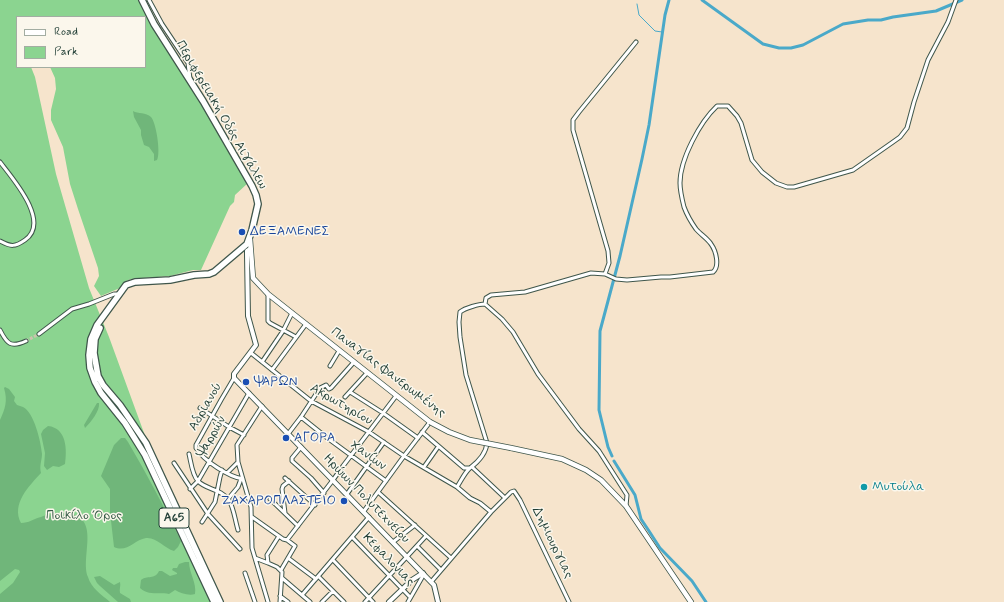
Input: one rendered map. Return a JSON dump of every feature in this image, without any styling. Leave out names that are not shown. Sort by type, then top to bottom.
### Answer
[{"type":"highway","name":"Περιφερειακή Οδός Αιγάλεω","points":[[142,0],[154,24],[218,127],[256,196],[258,204],[257,213],[250,239],[243,249],[214,272],[170,280],[135,282],[126,285],[97,325],[90,343],[90,364],[93,378],[102,393],[125,423],[145,455],[214,602]]},
{"type":"highway","name":"Περιφερειακή Οδός Αιγάλεω","points":[[104,315],[94,345],[94,359],[98,376],[144,440],[220,602]]},
{"type":"main road","name":"Παναγίας Φανερωμένης","points":[[250,239],[253,278],[268,294],[430,422],[449,432],[470,440],[562,459],[586,470],[601,480],[626,506],[691,602]]},
{"type":"street","points":[[149,0],[162,24],[188,63],[190,81]]},
{"type":"street","points":[[485,304],[486,298],[492,295],[525,292],[586,274],[605,274],[616,279],[627,280],[710,273],[715,271],[717,265],[712,245],[695,228],[687,214],[682,200],[680,183],[684,164],[704,120],[717,106],[728,106],[732,109],[741,123],[752,160],[762,172],[776,183],[787,187],[794,187],[853,170],[900,137],[908,128],[914,102],[928,60],[948,22],[956,0]]},
{"type":"street","points":[[605,274],[609,263],[608,251],[574,136],[572,123],[579,112],[636,42]]},
{"type":"street","points":[[0,162],[25,198],[32,212],[35,223],[32,233],[18,245],[9,246],[0,241]]},
{"type":"street","points":[[234,378],[234,374],[256,345],[248,316],[247,251],[250,249]]},
{"type":"street","points":[[39,334],[72,309],[90,304],[114,294],[119,294]]},
{"type":"street","points":[[268,294],[268,321],[283,331],[296,336]]},
{"type":"street","points":[[457,487],[486,450],[487,443],[468,384],[460,337],[459,317],[460,312],[465,309],[479,304],[485,304],[502,319],[510,329],[538,374],[579,429],[599,451],[627,495],[626,506]]},
{"type":"street","points":[[262,362],[283,331],[292,313]]},
{"type":"street","points":[[272,370],[306,324]]},
{"type":"street","points":[[0,330],[7,343],[20,344],[26,341]]},
{"type":"street","points":[[330,366],[339,351]]},
{"type":"street","name":"Ακρωτηρίου","points":[[251,353],[311,401],[369,432],[404,456],[457,487],[490,512]]},
{"type":"street","points":[[288,434],[320,388],[326,385],[329,389],[331,388],[354,362]]},
{"type":"street","points":[[345,396],[367,373]]},
{"type":"street","name":"Ηρώων Πολυτεχνείου","points":[[234,378],[434,585],[438,602]]},
{"type":"street","name":"Αδριανού","points":[[209,462],[198,451],[196,445],[234,378]]},
{"type":"street","points":[[350,392],[418,438]]},
{"type":"street","name":"Ψαρρών","points":[[190,488],[198,481],[249,393]]},
{"type":"street","points":[[287,540],[334,480],[396,396]]},
{"type":"street","points":[[262,406],[237,445],[238,462],[250,503],[252,517],[251,544],[268,602]]},
{"type":"street","points":[[200,408],[244,435]]},
{"type":"street","name":"Χανίων","points":[[301,417],[386,481]]},
{"type":"street","points":[[364,512],[430,422]]},
{"type":"street","points":[[422,432],[464,468],[471,468],[505,498],[490,512],[431,582]]},
{"type":"street","points":[[347,494],[384,442]]},
{"type":"street","points":[[301,447],[292,458],[292,461],[310,477],[324,493]]},
{"type":"street","points":[[424,467],[438,447]]},
{"type":"street","points":[[188,454],[194,475],[198,481],[217,490],[228,499],[233,510],[238,530]]},
{"type":"street","points":[[209,462],[227,473],[242,479]]},
{"type":"street","points":[[227,473],[238,462]]},
{"type":"street","points":[[174,463],[208,514],[240,549]]},
{"type":"street","points":[[202,522],[215,502],[222,470]]},
{"type":"street","points":[[285,478],[315,505]]},
{"type":"street","points":[[228,499],[238,487],[242,479]]},
{"type":"street","points":[[285,514],[282,489],[283,486],[289,481]]},
{"type":"street","points":[[378,492],[451,558]]},
{"type":"street","name":"Δημιουργιας","points":[[505,498],[512,492],[516,492],[569,602]]},
{"type":"street","points":[[270,499],[298,526]]},
{"type":"street","points":[[252,517],[295,546],[281,570],[282,578],[280,602]]},
{"type":"street","points":[[302,595],[369,517]]},
{"type":"street","points":[[393,542],[415,524]]},
{"type":"street","points":[[268,563],[267,555],[279,536]]},
{"type":"street","points":[[365,602],[426,536]]},
{"type":"street","name":"Κεφαλονιας","points":[[352,537],[402,589],[410,600]]},
{"type":"street","points":[[416,546],[441,570]]},
{"type":"street","points":[[255,558],[281,570]]},
{"type":"street","points":[[288,558],[318,578],[344,602]]},
{"type":"street","points":[[333,560],[373,602]]},
{"type":"street","points":[[245,573],[255,602]]},
{"type":"street","points":[[389,602],[402,589],[423,573]]},
{"type":"street","points":[[410,600],[423,573]]},
{"type":"street","points":[[282,578],[310,602]]},
{"type":"street","points":[[322,602],[333,591]]},
{"type":"street","points":[[280,596],[288,602]]},
{"type":"green space","name":"Ποικίλο Όρος","points":[[0,0],[139,0],[145,13],[200,99],[248,183],[235,195],[234,202],[230,206],[201,270],[193,270],[170,276],[131,279],[126,281],[120,288],[101,296],[94,286],[99,276],[98,268],[70,184],[63,147],[51,120],[51,110],[56,89],[55,78],[50,68],[146,68],[146,16],[16,16],[16,68],[31,68],[35,77],[56,174],[89,288],[109,337],[163,485],[224,602],[0,602]]},
{"type":"green space","points":[[133,111],[147,114],[153,120],[158,145],[157,160],[154,161],[154,154],[149,147],[144,145],[141,130],[134,117]]},
{"type":"green space","points":[[5,387],[9,389],[15,397],[14,401],[17,405],[27,410],[34,421],[42,454],[40,465],[41,473],[31,484],[20,502],[18,516],[21,523],[58,513],[69,513],[79,517],[84,523],[87,531],[88,540],[86,569],[89,581],[100,594],[110,602],[0,602],[0,594],[13,583],[20,572],[19,570],[15,569],[0,581],[0,420],[5,405]]},
{"type":"green space","points":[[97,403],[99,403],[99,406],[97,413],[85,428],[84,425]]},
{"type":"green space","points":[[48,426],[59,431],[62,435],[66,446],[66,452],[65,464],[59,467],[53,466],[47,470],[44,466],[45,453],[41,434]]},
{"type":"green space","points":[[121,438],[125,438],[135,454],[181,541],[174,551],[150,538],[142,539],[123,548],[114,547],[110,512],[110,489],[101,476],[114,445]]},
{"type":"green space","points":[[189,562],[195,586],[195,594],[185,594],[175,590],[169,594],[150,593],[140,588],[141,580],[155,576],[159,571],[162,571],[170,576],[177,574],[172,570],[173,568],[177,568],[179,564]]},
{"type":"green space","points":[[100,576],[114,585],[120,582],[120,593],[130,599],[131,602],[118,602],[97,583],[94,577]]},
{"type":"waterway","points":[[612,456],[608,447],[599,410],[600,331],[620,256],[642,159],[649,125],[665,15],[669,0]]},
{"type":"waterway","points":[[702,0],[763,44],[779,48],[791,48],[803,45],[843,24],[868,20],[881,20],[936,11],[962,0]]},
{"type":"waterway","points":[[637,4],[639,15],[655,31],[662,32]]},
{"type":"waterway","points":[[614,461],[635,495],[641,519],[660,548],[692,581],[706,602]]},
{"type":"tunnel","points":[[26,341],[39,334]]},
{"type":"place","name":"ΔΕΞΑΜΕΝΕΣ","points":[[242,232]]},
{"type":"place","name":"ΨΑΡΩΝ","points":[[246,382]]},
{"type":"place","name":"ΑΓΟΡΑ","points":[[286,438]]},
{"type":"place","name":"Μυτούλα","points":[[864,487]]},
{"type":"place","name":"ΖΑΧΑΡΟΠΛΑΣΤΕΙΟ","points":[[344,501]]}]
